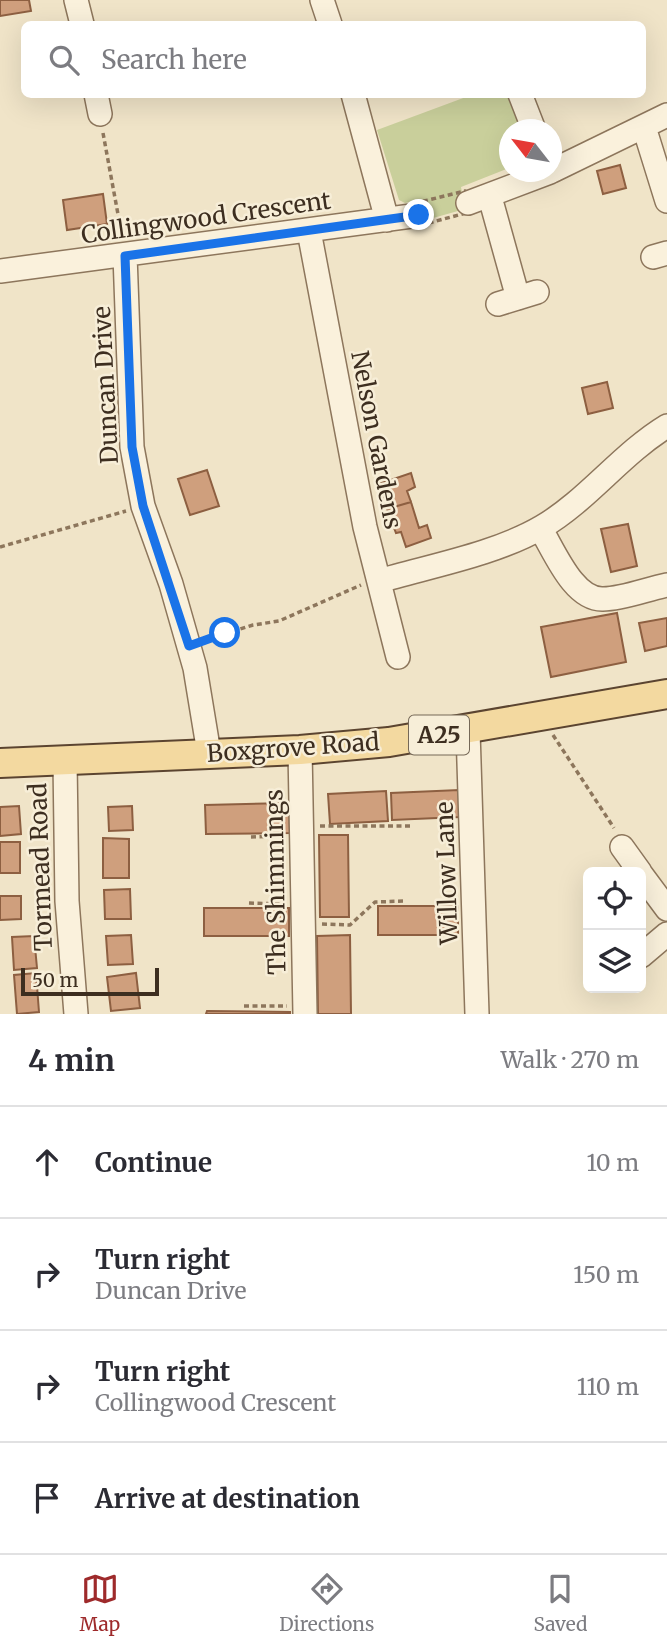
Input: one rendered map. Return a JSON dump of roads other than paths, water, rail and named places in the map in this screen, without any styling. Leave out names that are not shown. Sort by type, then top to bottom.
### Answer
[{"type":"main road","name":"Boxgrove Road","points":[[0,763],[300,750],[468,731],[667,694]]},
{"type":"street","points":[[76,0],[81,21]]},
{"type":"street","points":[[322,0],[329,21]]},
{"type":"street","points":[[354,98],[387,220]]},
{"type":"street","points":[[522,98],[530,119]]},
{"type":"street","points":[[562,166],[667,115]]},
{"type":"street","points":[[643,127],[667,201]]},
{"type":"street","points":[[517,298],[479,200],[524,182]]},
{"type":"street","name":"Collingwood Crescent","points":[[0,271],[419,215]]},
{"type":"street","name":"Nelson Gardens","points":[[309,231],[365,527],[398,657]]},
{"type":"street","name":"Duncan Drive","points":[[125,256],[132,447],[143,506],[189,646],[207,726],[209,753]]},
{"type":"street","points":[[379,581],[504,544],[540,528],[564,512],[667,426]]},
{"type":"street","points":[[540,528],[574,583],[586,594],[602,600],[667,585]]},
{"type":"street","name":"Willow Lane","points":[[468,731],[477,1014]]},
{"type":"street","name":"The Shimmings","points":[[300,750],[305,1010]]},
{"type":"street","name":"Tormead Road","points":[[65,761],[67,901],[76,1014]]},
{"type":"street","points":[[622,848],[636,867]]},
{"type":"street","points":[[646,881],[667,909]]},
{"type":"street","points":[[646,952],[667,934]]}]
